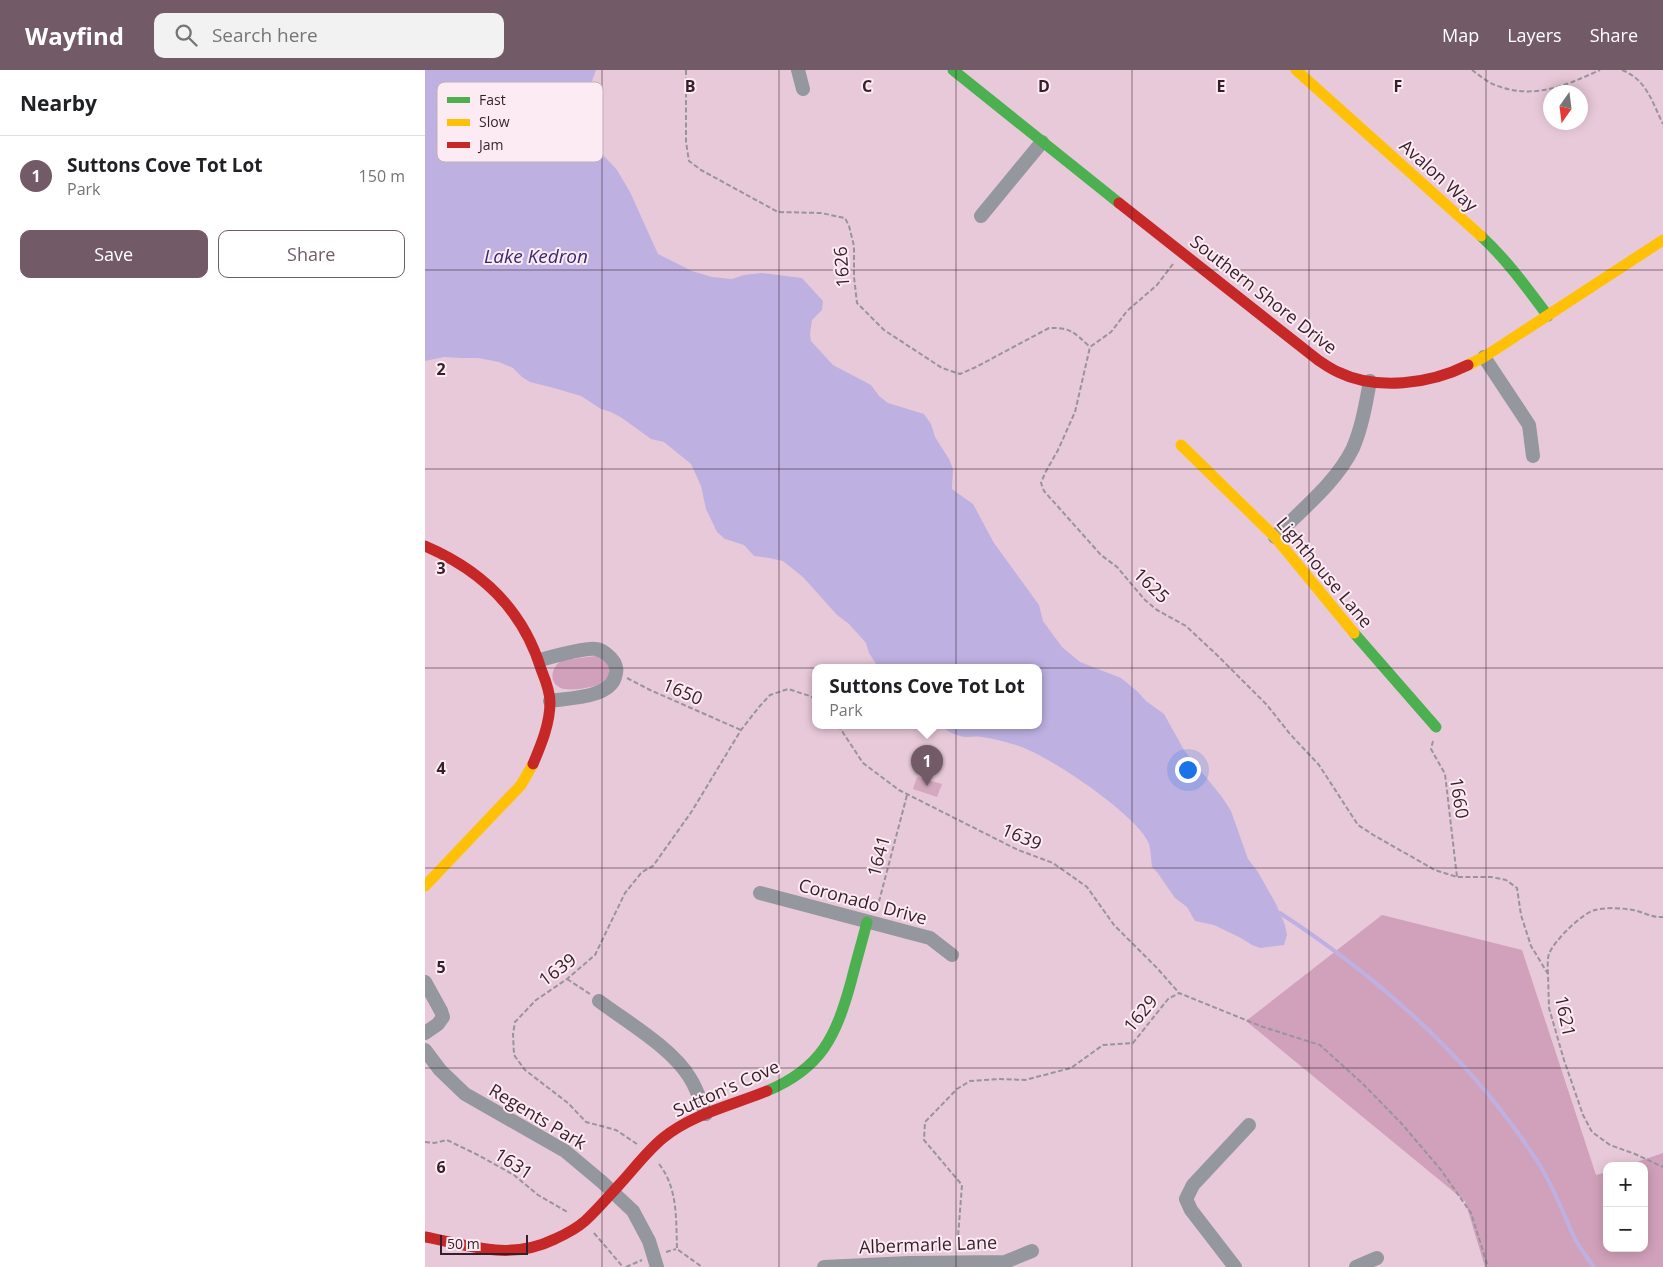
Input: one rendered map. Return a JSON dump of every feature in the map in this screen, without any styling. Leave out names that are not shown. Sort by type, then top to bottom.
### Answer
[{"type":"street","points":[[798,70],[803,89]]},
{"type":"street","name":"Southern Shore Drive","points":[[953,70],[1317,360],[1338,372],[1370,381],[1412,382],[1454,372],[1484,357],[1663,240]]},
{"type":"street","name":"Avalon Way","points":[[1296,70],[1492,246],[1548,316]]},
{"type":"street","points":[[981,216],[1042,142]]},
{"type":"street","points":[[1484,357],[1529,425],[1533,456]]},
{"type":"street","points":[[1275,537],[1321,490],[1346,460],[1357,436],[1370,381]]},
{"type":"street","name":"Lighthouse Lane","points":[[1181,445],[1275,537],[1357,637],[1436,727]]},
{"type":"street","points":[[425,546],[452,558],[475,574],[497,594],[520,623],[540,660],[550,701],[539,754],[521,785],[425,886]]},
{"type":"street","points":[[540,660],[597,648],[610,656],[617,667],[614,681],[606,689],[594,694],[550,701]]},
{"type":"street","name":"Coronado Drive","points":[[760,893],[930,938],[952,955]]},
{"type":"street","name":"Sutton's Cove","points":[[425,1237],[506,1251],[524,1250],[545,1244],[568,1233],[584,1222],[613,1193],[649,1152],[673,1130],[706,1114],[786,1083],[805,1069],[824,1049],[833,1035],[841,1017],[870,923]]},
{"type":"street","points":[[425,982],[443,1017],[438,1024],[425,1033]]},
{"type":"street","points":[[599,1001],[653,1040],[678,1064],[690,1078],[706,1114]]},
{"type":"street","name":"Regents Park","points":[[425,1050],[440,1070],[465,1094],[565,1152],[602,1182],[633,1211],[649,1241],[657,1267]]},
{"type":"street","points":[[1235,1267],[1191,1210],[1186,1199],[1193,1185],[1249,1125]]},
{"type":"street","name":"Albermarle Lane","points":[[824,1267],[875,1264],[1005,1262],[1032,1251]]},
{"type":"street","points":[[1356,1267],[1377,1258]]},
{"type":"path","name":"1626","points":[[686,70],[689,160],[701,170],[778,212],[821,213],[845,218],[854,246],[854,277],[857,303],[884,330],[942,368],[960,374],[1049,328],[1062,328],[1074,332],[1090,347]]},
{"type":"path","points":[[1472,70],[1493,85],[1531,93],[1547,88],[1557,88],[1600,70]]},
{"type":"path","points":[[1622,70],[1632,74],[1646,88],[1663,124]]},
{"type":"path","points":[[1090,347],[1111,332],[1127,311],[1157,284],[1182,252]]},
{"type":"path","name":"1625","points":[[1090,347],[1075,412],[1041,483],[1044,491],[1101,555],[1117,567],[1145,600],[1157,610],[1186,626],[1219,656],[1267,706],[1319,765],[1358,825],[1435,870],[1457,877]]},
{"type":"path","name":"1650","points":[[617,672],[650,690],[741,730]]},
{"type":"path","name":"1639","points":[[702,1267],[677,1249],[676,1217],[672,1187],[661,1166],[649,1152],[616,1130],[585,1122],[569,1103],[525,1070],[514,1055],[513,1034],[515,1022],[536,1000],[567,979],[595,955],[625,893],[642,872],[653,866],[692,811],[741,730],[759,707],[770,695],[788,689],[812,697]]},
{"type":"path","name":"1660","points":[[1436,727],[1431,749],[1445,774],[1457,877]]},
{"type":"path","name":"1639","points":[[841,729],[863,763],[908,795],[1018,850],[1053,863],[1087,887],[1114,925],[1179,993]]},
{"type":"path","name":"1641","points":[[870,923],[908,795]]},
{"type":"path","name":"1621","points":[[1457,877],[1491,877],[1506,880],[1517,888],[1521,915],[1531,946],[1548,974],[1549,1008],[1583,1115],[1593,1132],[1610,1145],[1663,1167]]},
{"type":"path","points":[[1548,974],[1549,954],[1564,933],[1582,916],[1593,910],[1607,908],[1636,910],[1649,916],[1663,917]]},
{"type":"path","points":[[567,979],[599,1001]]},
{"type":"path","name":"1629","points":[[957,1262],[958,1221],[962,1185],[924,1140],[925,1122],[957,1089],[970,1081],[1025,1080],[1071,1068],[1103,1045],[1133,1043],[1168,999],[1179,993],[1263,1027],[1320,1045],[1363,1084],[1441,1170],[1471,1213],[1488,1267]]},
{"type":"path","name":"1631","points":[[425,1142],[434,1143],[447,1140],[514,1176],[538,1195],[584,1222],[623,1267]]},
{"type":"shaded area","points":[[596,656],[605,659],[610,669],[608,679],[604,683],[592,687],[565,689],[554,682],[554,669],[559,662]]},
{"type":"shaded area","points":[[917,777],[942,784],[937,797],[913,789]]},
{"type":"shaded area","points":[[1382,915],[1522,950],[1596,1175],[1603,1173],[1603,1252],[1648,1252],[1648,1162],[1637,1162],[1663,1153],[1663,1267],[1485,1267],[1465,1201],[1246,1021]]},
{"type":"water","name":"Lake Kedron","points":[[425,70],[596,70],[592,82],[437,82],[437,162],[603,162],[603,154],[617,170],[630,192],[658,254],[692,271],[712,277],[732,279],[744,275],[762,273],[802,278],[823,301],[822,310],[812,320],[811,341],[833,365],[871,385],[879,396],[888,403],[924,414],[931,424],[935,437],[953,469],[952,489],[973,504],[994,543],[1039,605],[1043,621],[1062,647],[1080,662],[1121,678],[1146,701],[1164,714],[1184,750],[1231,811],[1248,859],[1258,872],[1276,904],[1285,925],[1287,935],[1284,945],[1260,948],[1214,925],[1195,921],[1187,907],[1175,898],[1152,867],[1149,844],[1141,832],[1111,803],[1050,761],[1033,752],[1006,742],[958,736],[946,729],[1042,729],[1042,664],[876,664],[869,653],[866,643],[849,624],[837,615],[803,577],[783,561],[754,556],[744,545],[725,539],[717,532],[706,509],[701,486],[691,464],[664,442],[651,439],[622,418],[601,409],[581,396],[530,382],[513,368],[499,362],[478,358],[444,357],[425,361]]},
{"type":"waterway","points":[[1280,913],[1354,966],[1423,1025],[1455,1057],[1485,1091],[1539,1164],[1554,1191],[1575,1239],[1594,1267]]},
{"type":"traffic: fast","points":[[953,70],[1119,203]]},
{"type":"traffic: fast","points":[[1481,236],[1508,264],[1548,316]]},
{"type":"traffic: fast","points":[[1354,633],[1436,727]]},
{"type":"traffic: fast","points":[[767,1091],[801,1072],[814,1061],[824,1048],[839,1019],[867,922]]},
{"type":"traffic: slow","points":[[1296,70],[1481,236]]},
{"type":"traffic: slow","points":[[1468,365],[1484,357],[1663,240]]},
{"type":"traffic: slow","points":[[1181,445],[1275,537],[1354,633]]},
{"type":"traffic: slow","points":[[425,886],[521,785],[533,764]]},
{"type":"traffic: jam","points":[[1119,203],[1318,360],[1335,371],[1369,382],[1403,383],[1437,377],[1468,365]]},
{"type":"traffic: jam","points":[[425,546],[464,567],[497,594],[511,610],[533,648],[547,685],[550,702],[547,726],[533,764]]},
{"type":"traffic: jam","points":[[425,1237],[490,1250],[522,1249],[538,1246],[555,1239],[585,1221],[651,1149],[674,1130],[700,1116],[767,1091]]},
{"type":"place","name":"Suttons Cove Tot Lot","points":[[927,786]]}]
